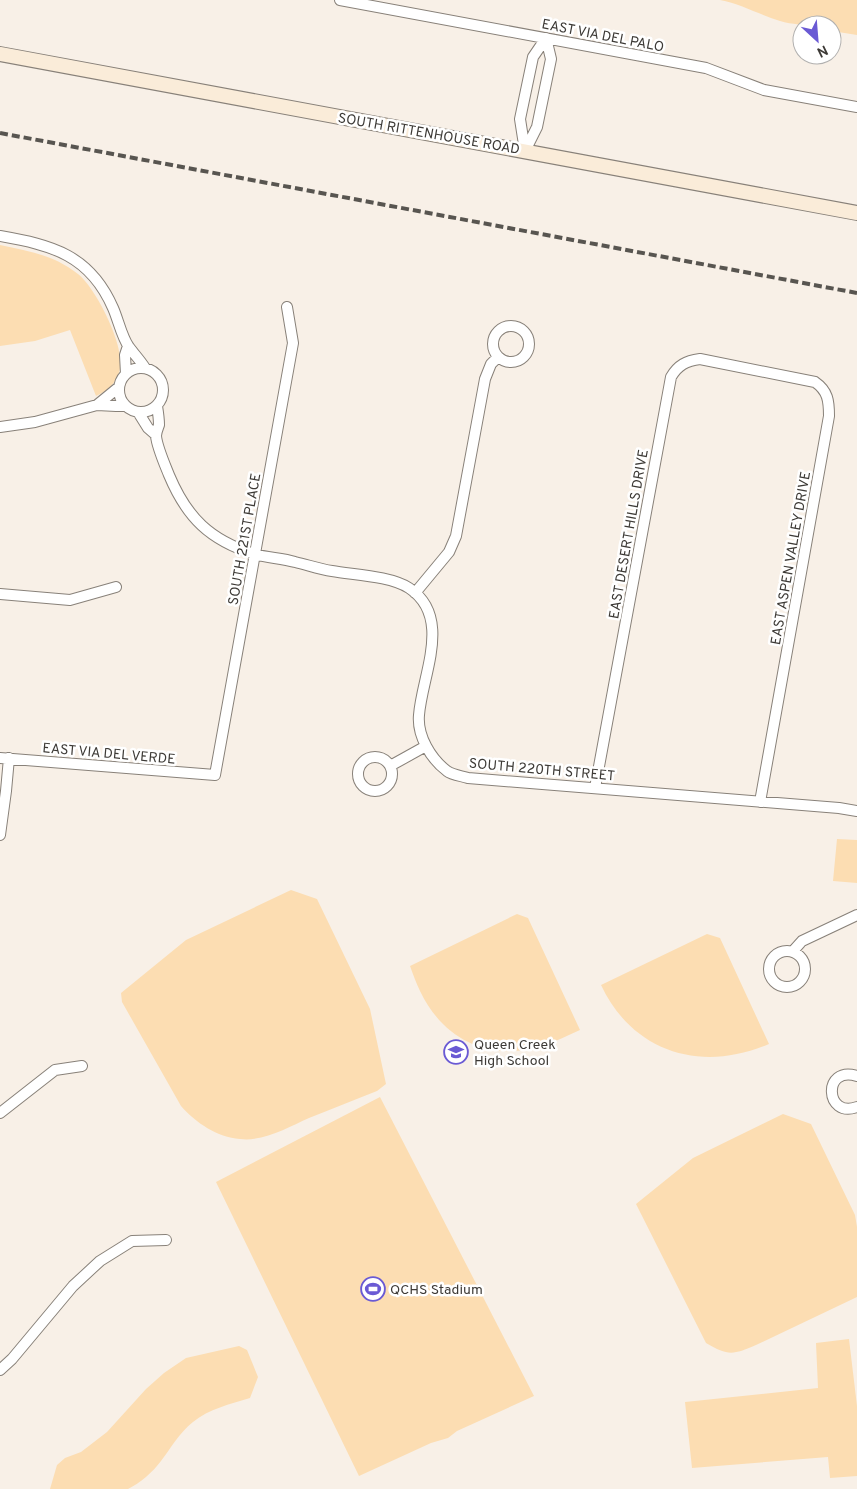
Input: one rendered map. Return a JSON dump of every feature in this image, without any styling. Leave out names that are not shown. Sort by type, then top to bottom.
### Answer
[{"type":"main road","name":"SOUTH RITTENHOUSE ROAD","points":[[0,54],[857,213]]},
{"type":"street","name":"EAST VIA DEL PALO","points":[[340,0],[706,68],[764,90],[857,107]]},
{"type":"street","points":[[525,151],[537,127],[551,59],[546,38]]},
{"type":"street","points":[[525,151],[520,119],[533,56],[546,38]]},
{"type":"street","points":[[0,236],[29,241],[55,249],[80,262],[98,280],[114,308],[128,346],[146,368],[158,374],[162,380],[163,394],[157,406],[151,410],[138,412]]},
{"type":"street","name":"SOUTH 221ST PLACE","points":[[215,775],[294,344],[287,307]]},
{"type":"street","points":[[126,374],[125,355],[128,346]]},
{"type":"street","points":[[0,427],[35,422],[97,405],[126,406],[138,412],[148,428],[156,435],[176,492],[186,509],[204,529],[226,542],[255,554],[295,561],[323,570],[388,580],[415,593],[449,552],[456,536],[485,379],[491,364],[498,357]]},
{"type":"street","name":"EAST DESERT HILLS DRIVE","points":[[595,788],[671,377],[677,367],[688,360],[700,359],[757,370]]},
{"type":"street","points":[[97,405],[119,387],[126,374],[135,368],[146,368]]},
{"type":"street","name":"EAST ASPEN VALLEY DRIVE","points":[[757,370],[815,382],[823,388],[829,401],[829,416],[760,802]]},
{"type":"street","points":[[119,387],[120,397],[126,406]]},
{"type":"street","points":[[156,435],[159,426],[157,406]]},
{"type":"street","points":[[0,594],[70,600],[116,587]]},
{"type":"street","name":"SOUTH 220TH STREET","points":[[415,593],[424,603],[431,620],[434,636],[419,717],[422,736],[426,746],[448,772],[468,778],[857,811]]},
{"type":"street","points":[[390,766],[426,746]]},
{"type":"street","points":[[0,835],[6,791],[4,758]]},
{"type":"street","name":"EAST VIA DEL VERDE","points":[[4,758],[215,775]]},
{"type":"street","points":[[793,951],[802,942],[857,915]]},
{"type":"street","points":[[0,1113],[55,1070],[82,1066]]},
{"type":"street","points":[[857,1076],[850,1074],[840,1076],[832,1085],[831,1091],[834,1102],[840,1107],[849,1110],[857,1107]]},
{"type":"street","points":[[0,1370],[12,1359],[73,1286],[100,1260],[132,1241],[166,1240]]},
{"type":"shaded area","points":[[720,0],[857,0],[857,35],[842,33],[842,15],[792,15],[792,23],[786,23]]},
{"type":"shaded area","points":[[0,245],[21,249],[60,262],[78,274],[93,292],[108,318],[118,346],[120,359],[120,369],[117,378],[104,392],[96,396],[70,330],[35,341],[0,346]]},
{"type":"shaded area","points":[[837,839],[857,840],[857,883],[833,881]]},
{"type":"shaded area","points":[[291,890],[317,899],[370,1009],[386,1084],[377,1091],[276,1133],[249,1139],[231,1138],[208,1128],[193,1118],[181,1106],[122,1002],[121,993],[186,940]]},
{"type":"shaded area","points":[[517,914],[528,918],[580,1030],[545,1045],[525,1050],[506,1051],[488,1049],[471,1044],[456,1035],[442,1023],[420,991],[410,966]]},
{"type":"shaded area","points":[[707,934],[720,938],[769,1044],[744,1053],[719,1057],[695,1056],[672,1051],[651,1041],[631,1027],[615,1008],[601,985]]},
{"type":"shaded area","name":"QCHS Stadium","points":[[380,1097],[534,1396],[457,1431],[448,1438],[431,1443],[359,1476],[216,1182]]},
{"type":"shaded area","points":[[783,1114],[811,1124],[855,1215],[857,1227],[857,1297],[748,1348],[731,1353],[725,1352],[706,1343],[636,1204],[693,1158]]},
{"type":"shaded area","points":[[849,1339],[857,1406],[857,1476],[830,1478],[828,1457],[692,1468],[685,1402],[818,1388],[816,1343]]},
{"type":"shaded area","points":[[239,1346],[247,1350],[258,1377],[250,1398],[213,1410],[199,1417],[188,1426],[158,1465],[142,1480],[128,1489],[50,1489],[57,1465],[65,1458],[81,1452],[107,1432],[146,1389],[164,1373],[186,1358]]},
{"type":"railway","points":[[0,133],[857,293]]},
{"type":"place","name":"Queen Creek High School","points":[[456,1052]]},
{"type":"place","name":"QCHS Stadium","points":[[373,1289]]}]
